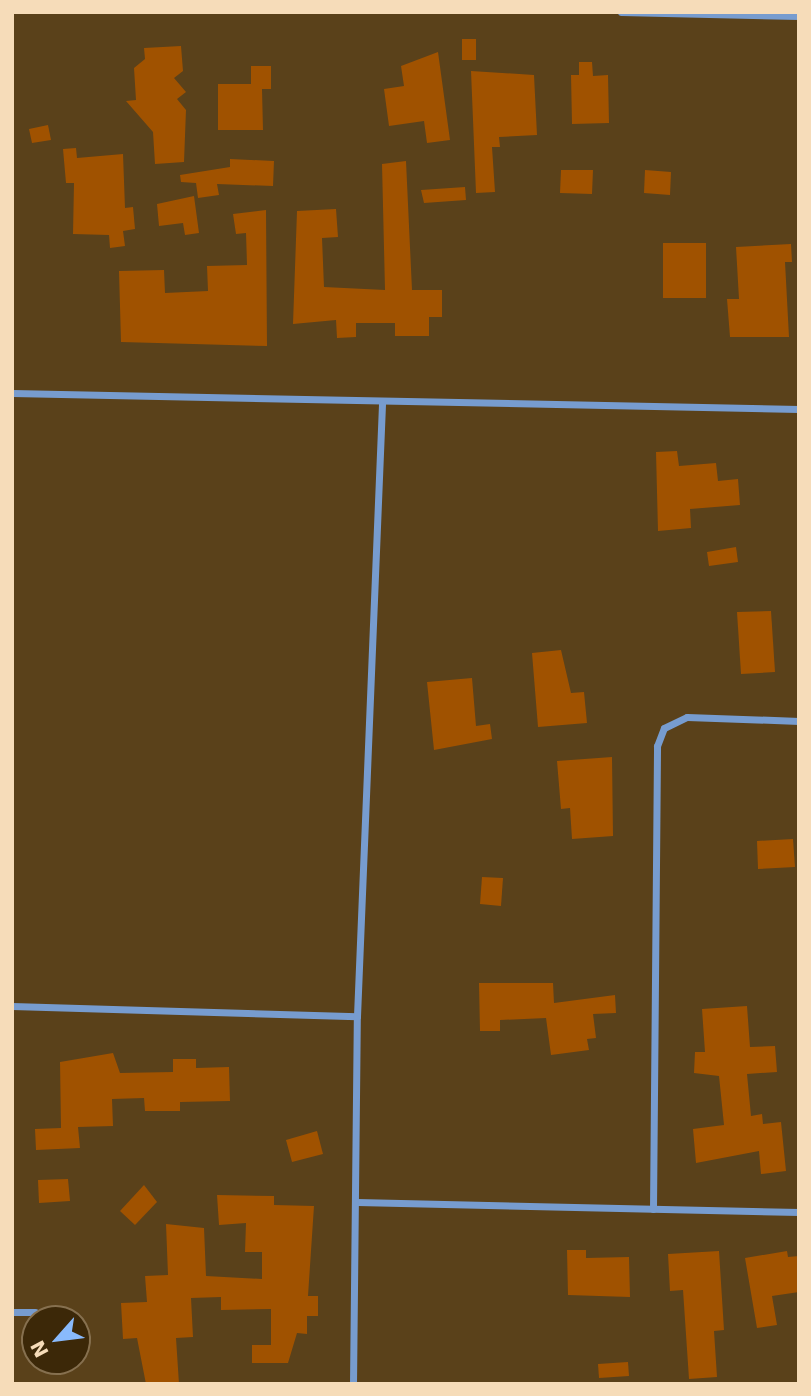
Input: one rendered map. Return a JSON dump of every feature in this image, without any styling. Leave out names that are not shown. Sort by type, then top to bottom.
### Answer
[{"type":"street","points":[[621,12],[799,16]]},
{"type":"street","points":[[12,393],[382,404],[799,409]]},
{"type":"street","points":[[353,1384],[358,1016],[382,404]]},
{"type":"street","points":[[653,1209],[657,746],[664,728],[687,717],[799,721]]},
{"type":"street","points":[[12,1006],[358,1016]]},
{"type":"street","points":[[357,1202],[799,1212]]},
{"type":"building","points":[[462,39],[476,39],[476,60],[462,60]]},
{"type":"building","points":[[181,46],[183,71],[174,78],[186,92],[177,99],[186,110],[184,162],[155,164],[153,132],[126,101],[136,100],[134,68],[145,59],[144,48]]},
{"type":"building","points":[[438,52],[450,140],[427,143],[424,121],[389,126],[384,89],[404,86],[401,66]]},
{"type":"building","points":[[579,62],[592,62],[593,76],[608,75],[609,123],[572,124],[571,75],[579,75]]},
{"type":"building","points":[[251,66],[271,66],[271,89],[262,89],[263,130],[218,130],[218,84],[251,84]]},
{"type":"building","points":[[471,71],[534,75],[537,135],[499,137],[500,147],[492,147],[495,192],[476,193]]},
{"type":"building","points":[[48,125],[51,140],[32,143],[29,129]]},
{"type":"building","points":[[76,148],[77,158],[123,154],[125,208],[133,207],[135,229],[123,231],[125,246],[110,248],[109,235],[73,234],[74,183],[66,183],[63,149]]},
{"type":"building","points":[[230,159],[274,161],[273,186],[217,184],[219,195],[198,198],[196,183],[181,182],[180,175],[230,167]]},
{"type":"building","points":[[406,161],[412,290],[442,290],[442,317],[429,317],[429,336],[395,336],[395,323],[356,323],[356,337],[337,338],[336,320],[293,324],[297,211],[336,209],[338,237],[322,238],[324,287],[385,290],[382,164]]},
{"type":"building","points":[[561,170],[593,170],[592,194],[560,193]]},
{"type":"building","points":[[645,170],[671,172],[670,195],[644,193]]},
{"type":"building","points":[[465,187],[466,200],[424,203],[421,190]]},
{"type":"building","points":[[194,196],[199,233],[185,235],[183,223],[159,226],[157,204]]},
{"type":"building","points":[[266,210],[267,346],[121,342],[119,271],[164,270],[165,293],[208,291],[207,266],[247,265],[246,233],[236,234],[233,214]]},
{"type":"building","points":[[663,243],[706,243],[706,298],[663,298]]},
{"type":"building","points":[[791,244],[792,262],[785,262],[789,337],[730,337],[727,299],[739,299],[736,247]]},
{"type":"building","points":[[677,451],[679,466],[716,463],[718,481],[738,479],[740,505],[690,509],[691,528],[658,531],[656,452]]},
{"type":"building","points":[[736,547],[738,562],[709,566],[707,552]]},
{"type":"building","points":[[771,611],[775,672],[741,674],[737,612]]},
{"type":"building","points":[[561,650],[571,693],[584,692],[587,723],[538,727],[532,653]]},
{"type":"building","points":[[472,678],[476,726],[490,724],[492,739],[434,750],[427,682]]},
{"type":"building","points":[[612,757],[613,836],[572,839],[570,808],[561,809],[557,761]]},
{"type":"building","points":[[793,839],[795,867],[758,869],[757,841]]},
{"type":"building","points":[[482,877],[503,878],[501,906],[480,904]]},
{"type":"building","points":[[479,983],[553,983],[554,1003],[615,995],[616,1013],[593,1014],[596,1038],[587,1039],[589,1050],[551,1055],[546,1018],[500,1020],[500,1031],[480,1031]]},
{"type":"building","points":[[747,1006],[750,1047],[775,1046],[777,1072],[747,1074],[751,1116],[762,1114],[763,1124],[781,1122],[786,1171],[761,1174],[759,1151],[696,1163],[693,1129],[724,1125],[719,1076],[694,1073],[695,1052],[705,1052],[702,1009]]},
{"type":"building","points":[[113,1053],[120,1073],[173,1072],[173,1059],[196,1059],[196,1068],[229,1067],[230,1101],[180,1102],[180,1111],[145,1111],[144,1098],[112,1099],[113,1126],[78,1127],[80,1148],[36,1150],[35,1129],[61,1128],[60,1062]]},
{"type":"building","points":[[317,1131],[323,1154],[292,1162],[286,1140]]},
{"type":"building","points":[[68,1179],[70,1201],[39,1203],[38,1180]]},
{"type":"building","points":[[144,1185],[157,1202],[135,1225],[120,1211]]},
{"type":"building","points":[[217,1195],[274,1196],[274,1205],[314,1206],[308,1296],[318,1296],[318,1316],[307,1316],[307,1334],[297,1333],[288,1363],[252,1363],[252,1345],[271,1345],[271,1309],[221,1310],[221,1297],[191,1298],[193,1337],[176,1338],[179,1384],[146,1384],[137,1338],[123,1339],[121,1303],[147,1302],[145,1276],[168,1275],[166,1224],[204,1228],[206,1276],[262,1279],[262,1252],[245,1252],[246,1223],[219,1225]]},
{"type":"building","points":[[567,1250],[586,1250],[586,1258],[629,1257],[630,1297],[568,1295]]},
{"type":"building","points":[[719,1251],[724,1330],[714,1331],[717,1377],[689,1379],[683,1290],[670,1291],[668,1254]]},
{"type":"building","points":[[787,1251],[788,1257],[799,1256],[799,1292],[772,1296],[777,1325],[757,1328],[745,1258]]},
{"type":"building","points":[[628,1362],[629,1376],[599,1378],[598,1364]]}]
